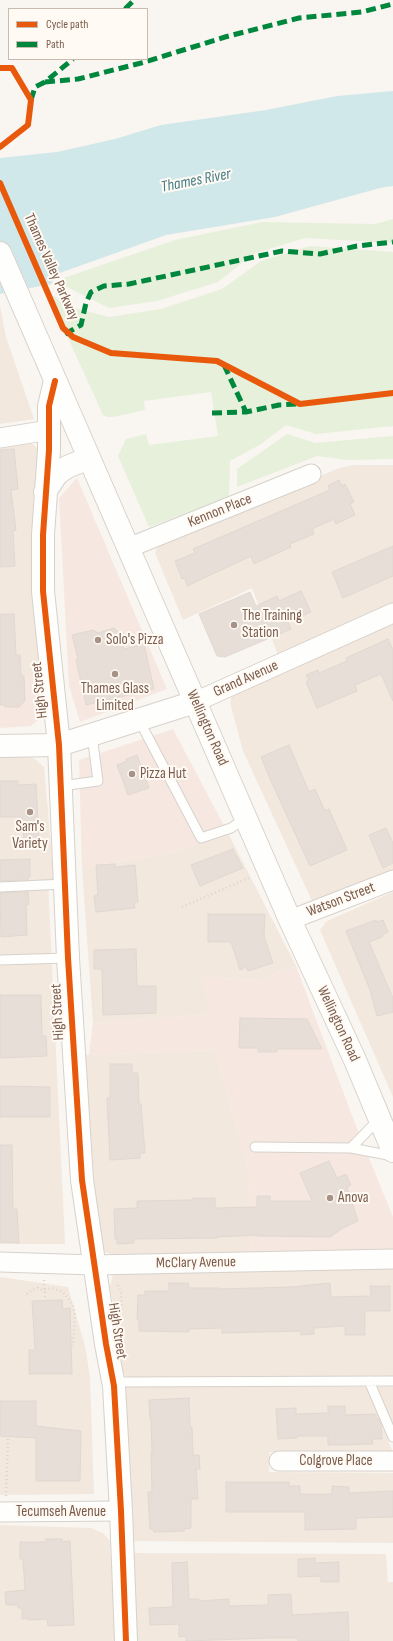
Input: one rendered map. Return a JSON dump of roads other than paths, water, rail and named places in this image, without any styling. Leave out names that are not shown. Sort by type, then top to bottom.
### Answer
[{"type":"street","name":"Wellington Road","points":[[0,253],[290,920],[355,1060],[393,1151]]},
{"type":"street","name":"High Street","points":[[55,381],[49,406],[45,492],[43,591],[59,745],[68,958],[82,1180],[113,1382],[121,1511],[126,1641]]},
{"type":"street","points":[[0,438],[49,430]]},
{"type":"street","points":[[45,492],[57,474],[67,467],[89,458]]},
{"type":"street","name":"Kennon Place","points":[[128,548],[311,474]]},
{"type":"street","name":"Grand Avenue","points":[[0,746],[59,745],[195,702],[393,612]]},
{"type":"street","name":"Watson Street","points":[[290,920],[393,880]]},
{"type":"street","name":"McClary Avenue","points":[[0,1262],[94,1265],[393,1259]]},
{"type":"street","name":"Colgrove Place","points":[[279,1461],[393,1461]]},
{"type":"street","name":"Tecumseh Avenue","points":[[3,1512],[121,1511]]},
{"type":"lane","points":[[139,720],[201,838],[231,828],[246,818]]},
{"type":"lane","points":[[61,786],[98,781],[92,735]]},
{"type":"lane","points":[[0,887],[65,884]]},
{"type":"lane","points":[[0,960],[68,958]]},
{"type":"lane","points":[[352,1148],[379,1119]]},
{"type":"lane","points":[[255,1147],[352,1148],[393,1156]]},
{"type":"lane","points":[[369,1381],[393,1437]]},
{"type":"lane","points":[[113,1382],[393,1381]]},
{"type":"water","name":"Thames River","points":[[393,91],[393,186],[380,188],[275,217],[166,235],[57,274],[51,284],[0,294],[0,158],[57,152],[115,139],[161,125],[266,110],[337,96]]},
{"type":"place","name":"The Training Station","points":[[234,625]]},
{"type":"place","name":"Solo's Pizza","points":[[98,640]]},
{"type":"place","name":"Thames Glass Limited","points":[[115,674]]},
{"type":"place","name":"Pizza Hut","points":[[132,774]]},
{"type":"place","name":"Sam's Variety","points":[[30,812]]},
{"type":"place","name":"Anova","points":[[330,1198]]}]
